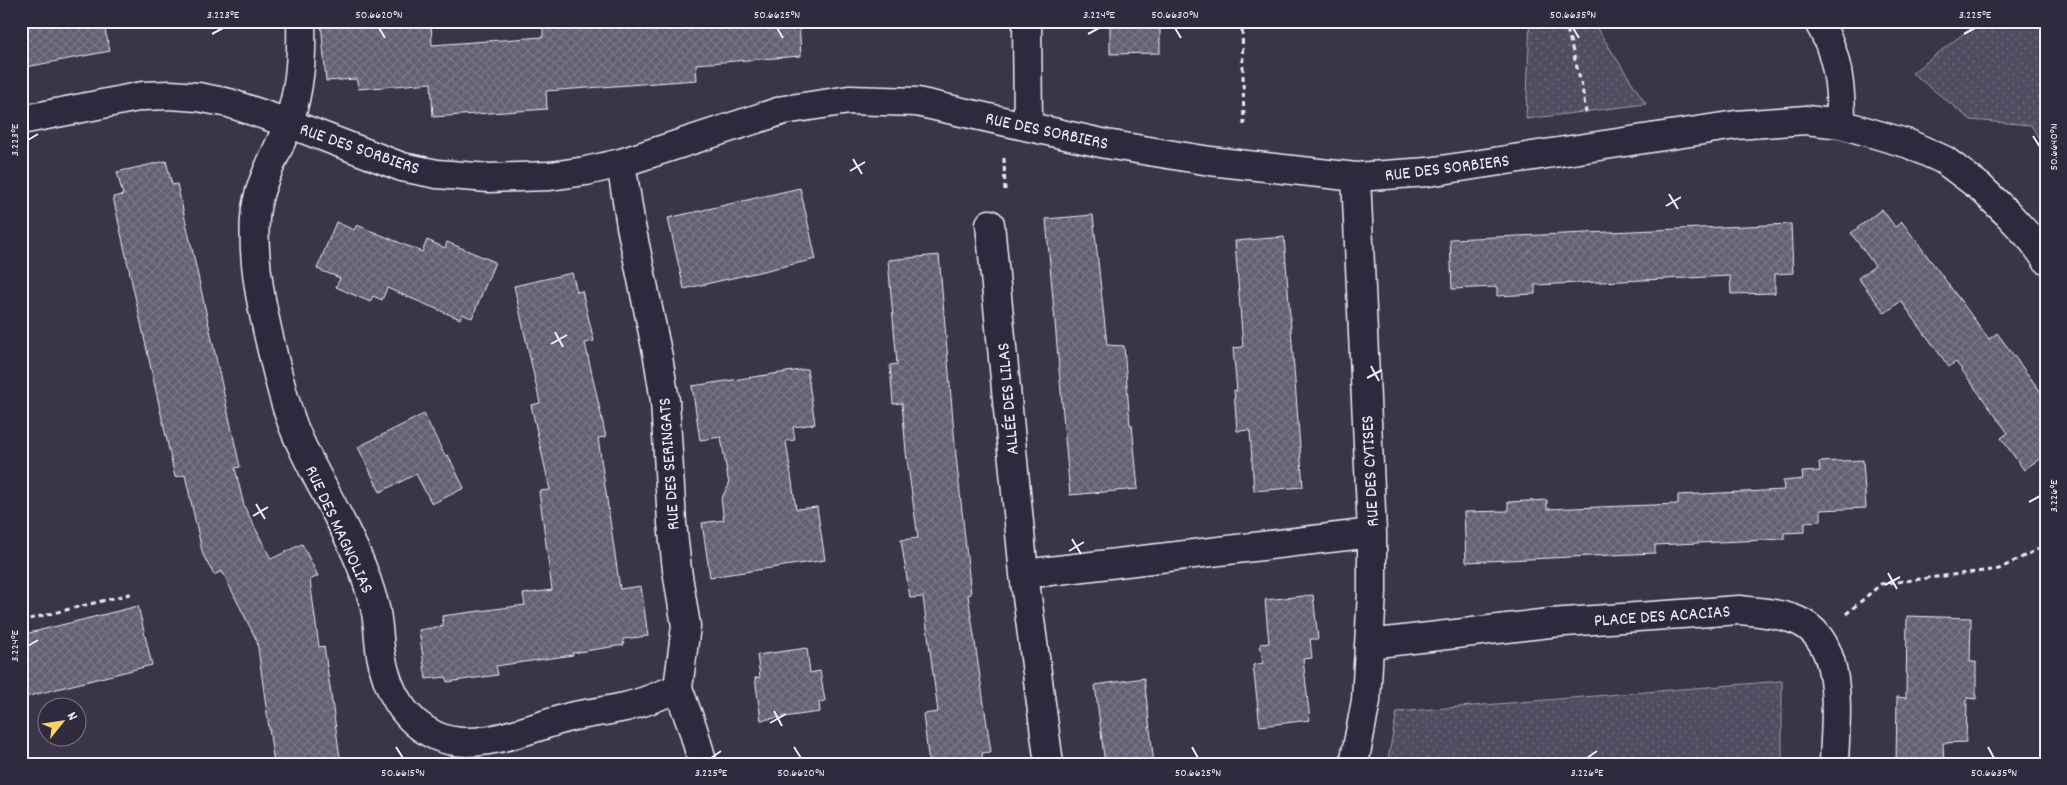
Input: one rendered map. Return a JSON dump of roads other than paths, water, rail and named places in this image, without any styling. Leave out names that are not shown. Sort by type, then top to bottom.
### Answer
[{"type":"street","name":"RUE DES MAGNOLIAS","points":[[301,21],[302,60],[298,93],[264,181],[255,215],[255,257],[265,323],[280,386],[295,431],[362,570],[375,606],[381,655],[387,683],[400,706],[417,726],[439,737],[465,741],[488,741],[568,718],[628,707],[678,688]]},
{"type":"street","points":[[1027,21],[1028,126]]},
{"type":"street","points":[[1818,21],[1828,36],[1836,64],[1841,90],[1841,124]]},
{"type":"street","name":"RUE DES SORBIERS","points":[[21,120],[120,99],[170,95],[198,97],[229,104],[288,123],[402,167],[438,174],[489,178],[550,176],[621,163],[784,110],[849,100],[917,102],[1106,144],[1244,164],[1356,177],[1428,172],[1736,125],[1806,120],[1841,124],[1909,144],[1944,160],[1980,187],[2008,214],[2033,241],[2046,259]]},
{"type":"street","name":"RUE DES SERINGATS","points":[[621,163],[631,226],[658,357],[665,401],[672,523],[686,626],[678,688],[703,764]]},
{"type":"street","name":"RUE DES CYTISES","points":[[1354,764],[1366,701],[1372,533],[1356,177]]},
{"type":"street","name":"ALLÉE DES LILAS","points":[[990,224],[1024,574],[1049,764]]},
{"type":"street","points":[[1024,574],[1372,533]]},
{"type":"street","name":"PLACE DES ACACIAS","points":[[1369,644],[1550,623],[1739,610],[1767,612],[1797,621],[1819,637],[1831,660],[1835,686],[1834,764]]}]
